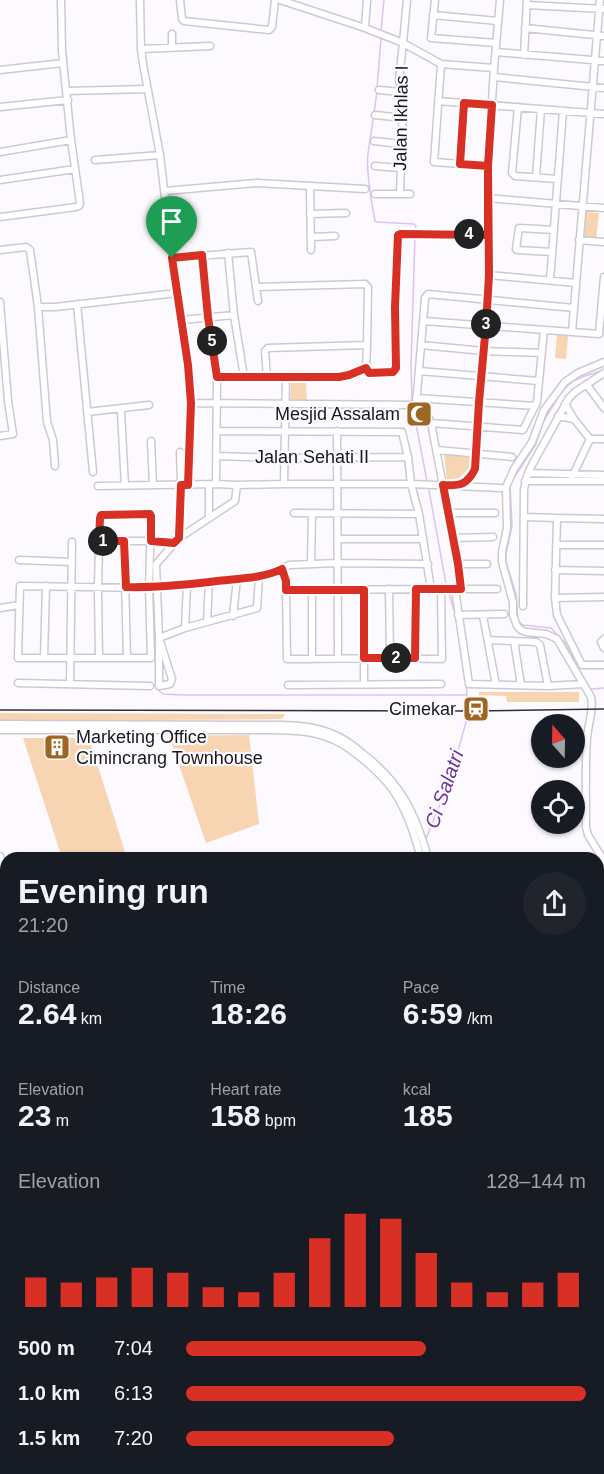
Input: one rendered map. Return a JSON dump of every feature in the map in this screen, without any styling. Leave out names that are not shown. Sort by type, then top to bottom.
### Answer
[{"type":"street","points":[[0,217],[79,206],[63,63],[61,0]]},
{"type":"street","points":[[140,0],[141,49],[160,155],[192,403],[177,541]]},
{"type":"street","points":[[180,0],[184,21],[269,30],[272,27],[278,0],[365,28],[403,43],[441,64],[494,68]]},
{"type":"street","points":[[365,28],[367,0]]},
{"type":"street","name":"Jalan Ikhlas I","points":[[400,194],[403,118],[399,80],[407,0]]},
{"type":"street","points":[[435,0],[431,38],[496,44]]},
{"type":"street","points":[[474,487],[488,299],[488,166],[500,0]]},
{"type":"street","points":[[572,332],[595,60],[600,36],[602,9],[600,0]]},
{"type":"street","points":[[524,55],[527,2],[602,9]]},
{"type":"street","points":[[433,15],[498,21]]},
{"type":"street","points":[[525,28],[600,36]]},
{"type":"street","points":[[172,34],[172,47]]},
{"type":"street","points":[[141,49],[210,46]]},
{"type":"street","points":[[496,52],[604,61]]},
{"type":"street","points":[[0,70],[63,63]]},
{"type":"street","points":[[441,64],[434,162],[488,166]]},
{"type":"street","points":[[494,77],[604,88]]},
{"type":"street","points":[[67,91],[147,89]]},
{"type":"street","points":[[379,90],[402,92]]},
{"type":"street","points":[[0,107],[68,100]]},
{"type":"street","points":[[438,101],[604,114]]},
{"type":"street","points":[[460,164],[464,103]]},
{"type":"street","points":[[518,108],[512,173],[515,176],[558,178]]},
{"type":"street","points":[[536,177],[541,109]]},
{"type":"street","points":[[550,280],[563,111]]},
{"type":"street","points":[[375,115],[403,118]]},
{"type":"street","points":[[0,152],[71,140]]},
{"type":"street","points":[[374,141],[401,144]]},
{"type":"street","points":[[94,160],[160,155]]},
{"type":"street","points":[[375,166],[400,168]]},
{"type":"street","points":[[0,180],[75,169]]},
{"type":"street","points":[[165,191],[256,183],[365,189]]},
{"type":"street","points":[[310,187],[311,250]]},
{"type":"street","points":[[375,194],[410,194]]},
{"type":"street","points":[[488,198],[604,208]]},
{"type":"street","points":[[310,214],[346,213]]},
{"type":"street","points":[[552,252],[516,249],[519,228],[554,230]]},
{"type":"street","points":[[257,287],[367,285],[369,306],[366,368],[369,373],[393,372],[396,368],[395,307],[399,234],[488,235]]},
{"type":"street","points":[[311,237],[336,236]]},
{"type":"street","points":[[579,240],[604,242]]},
{"type":"street","points":[[0,250],[26,247],[30,250],[38,307],[47,422],[53,440],[55,466]]},
{"type":"street","points":[[172,258],[251,252],[258,301]]},
{"type":"street","points":[[228,253],[234,315],[244,377]]},
{"type":"street","points":[[202,255],[217,377],[217,456],[209,518]]},
{"type":"street","points":[[489,275],[576,283]]},
{"type":"street","points":[[424,321],[602,334],[604,278]]},
{"type":"street","points":[[38,307],[177,293]]},
{"type":"street","points":[[413,405],[416,398],[426,295],[574,308]]},
{"type":"street","points":[[0,302],[13,434],[0,436]]},
{"type":"street","points":[[77,304],[93,472]]},
{"type":"street","points":[[181,320],[234,315]]},
{"type":"street","points":[[431,423],[523,430],[537,402],[544,330]]},
{"type":"street","points":[[267,377],[265,351],[268,348],[367,345]]},
{"type":"street","points":[[421,345],[484,351],[542,353]]},
{"type":"street","points":[[579,668],[555,636],[526,632],[517,626],[502,562],[507,528],[505,492],[509,478],[532,442],[544,410],[560,388],[578,373],[604,362]]},
{"type":"street","points":[[217,377],[339,377],[366,368]]},
{"type":"street","points":[[418,371],[539,381]]},
{"type":"street","points":[[523,606],[525,481],[565,404],[575,392],[604,373]]},
{"type":"street","points":[[284,484],[286,378]]},
{"type":"street","points":[[586,385],[604,408]]},
{"type":"street","points":[[416,398],[535,406]]},
{"type":"street","points":[[192,403],[413,405],[425,411],[431,423],[437,450],[458,564],[458,615],[470,684],[548,686],[583,684]]},
{"type":"street","points":[[565,404],[590,439],[604,440]]},
{"type":"street","points":[[87,412],[149,405]]},
{"type":"street","points":[[121,412],[125,486]]},
{"type":"street","points":[[558,417],[574,419]]},
{"type":"street","points":[[217,431],[402,432],[431,589]]},
{"type":"street","points":[[337,431],[338,658]]},
{"type":"street","points":[[572,478],[590,439]]},
{"type":"street","points":[[151,441],[153,485]]},
{"type":"street","points":[[437,450],[512,457]]},
{"type":"street","points":[[180,452],[184,485]]},
{"type":"street","name":"Jalan Sehati II","points":[[217,456],[408,457]]},
{"type":"street","points":[[459,486],[471,477],[475,469]]},
{"type":"street","points":[[528,473],[604,481]]},
{"type":"street","points":[[525,481],[604,475]]},
{"type":"street","points":[[99,486],[411,484],[501,488]]},
{"type":"street","points":[[159,638],[172,679],[170,684],[159,686],[159,638],[153,588],[157,562],[177,541],[235,501],[237,485]]},
{"type":"street","points":[[99,658],[98,587],[101,515],[147,513],[151,516],[153,588],[151,658],[99,658],[71,658],[44,658],[18,658],[20,586],[72,587],[98,587],[126,587],[153,588],[259,576],[289,565],[428,564]]},
{"type":"street","points":[[294,513],[418,514]]},
{"type":"street","points":[[310,513],[310,564]]},
{"type":"street","points":[[449,513],[495,513]]},
{"type":"street","points":[[524,517],[604,519]]},
{"type":"street","points":[[557,518],[555,570],[557,615],[579,668],[583,684],[591,697],[587,739],[586,827],[598,852]]},
{"type":"street","points":[[453,538],[493,537]]},
{"type":"street","points":[[338,538],[423,539]]},
{"type":"street","points":[[99,541],[177,541]]},
{"type":"street","points":[[124,541],[127,658]]},
{"type":"street","points":[[70,684],[72,542]]},
{"type":"street","points":[[556,545],[604,545]]},
{"type":"street","points":[[20,560],[72,562]]},
{"type":"street","points":[[458,564],[487,564]]},
{"type":"street","points":[[282,569],[286,581],[287,659],[442,659],[443,589]]},
{"type":"street","points":[[555,570],[604,571]]},
{"type":"street","points":[[159,638],[185,628],[257,608],[259,576]]},
{"type":"street","points":[[232,616],[237,579]]},
{"type":"street","points":[[207,622],[210,581]]},
{"type":"street","points":[[185,628],[187,585]]},
{"type":"street","points":[[44,658],[46,586]]},
{"type":"street","points":[[390,589],[390,658]]},
{"type":"street","points":[[415,658],[416,589]]},
{"type":"street","points":[[286,590],[496,589]]},
{"type":"street","points":[[312,590],[312,658]]},
{"type":"street","points":[[364,590],[364,684]]},
{"type":"street","points":[[555,598],[604,597]]},
{"type":"street","points":[[0,608],[19,605]]},
{"type":"street","points":[[458,615],[504,614]]},
{"type":"street","points":[[483,616],[496,685]]},
{"type":"street","points":[[604,639],[602,642],[604,648]]},
{"type":"street","points":[[488,640],[536,642],[540,645],[548,686]]},
{"type":"street","points":[[514,641],[521,685]]},
{"type":"street","points":[[579,668],[604,665]]},
{"type":"street","points":[[18,683],[150,686]]},
{"type":"street","points":[[288,685],[441,684]]},
{"type":"street","points":[[0,724],[299,730],[334,740],[368,764],[391,786],[423,852]]},
{"type":"street","points":[[0,730],[298,725],[336,735],[355,747],[386,773],[403,796],[416,820],[422,838],[422,848]]},
{"type":"shaded area","points":[[585,212],[599,213],[596,240],[582,239]]},
{"type":"shaded area","points":[[557,335],[568,336],[566,359],[555,358]]},
{"type":"shaded area","points":[[291,381],[306,381],[307,403],[290,404]]},
{"type":"shaded area","points":[[444,453],[470,455],[469,468],[455,482],[447,481]]},
{"type":"shaded area","points":[[479,692],[579,692],[579,702],[507,702],[506,696],[479,695]]},
{"type":"shaded area","points":[[0,713],[285,714],[281,719],[0,721]]},
{"type":"shaded area","points":[[249,735],[259,824],[206,843],[169,736]]},
{"type":"shaded area","points":[[23,738],[89,738],[125,852],[60,852]]},
{"type":"waterway","points":[[381,31],[384,0]]},
{"type":"waterway","points":[[377,88],[381,38]]},
{"type":"waterway","points":[[377,92],[368,154],[375,221],[414,224],[415,232]]},
{"type":"waterway","points":[[412,401],[415,236]]},
{"type":"waterway","points":[[582,675],[565,643],[551,628],[523,625],[518,621],[516,594],[506,562],[512,526],[510,484],[536,444],[543,422],[562,391],[573,381],[604,369]]},
{"type":"waterway","points":[[415,419],[427,481]]},
{"type":"waterway","points":[[429,490],[446,584]]},
{"type":"waterway","points":[[154,589],[156,635]]},
{"type":"waterway","points":[[449,594],[457,620]]},
{"type":"waterway","points":[[156,643],[156,655]]},
{"type":"waterway","points":[[156,662],[156,681]]},
{"type":"waterway","points":[[466,681],[467,698]]},
{"type":"waterway","points":[[589,687],[604,688]]},
{"type":"waterway","points":[[156,688],[163,694],[183,695],[467,695]]},
{"type":"waterway","name":"Ci Salatri","points":[[426,839],[451,777],[467,718]]},
{"type":"railway","points":[[0,710],[604,709]]},
{"type":"place","name":"Mesjid Assalam","points":[[419,414]]},
{"type":"place","name":"Cimekar","points":[[476,709]]},
{"type":"place","name":"Marketing Office Cimincrang Townhouse","points":[[57,747]]},
{"type":"route","points":[[172,258],[188,365],[191,403],[188,485],[181,485],[179,538],[174,543],[151,541],[150,514],[101,515],[99,541],[124,541],[126,587],[187,585],[259,576],[282,569],[286,590],[364,590],[364,658],[415,658],[416,589],[461,589],[443,485],[459,486],[471,477],[475,469],[489,275],[488,166],[492,105],[464,103],[460,164],[488,166],[488,235],[398,235],[395,307],[396,368],[393,372],[369,373],[366,368],[339,377],[217,377],[202,255],[172,258]]}]
